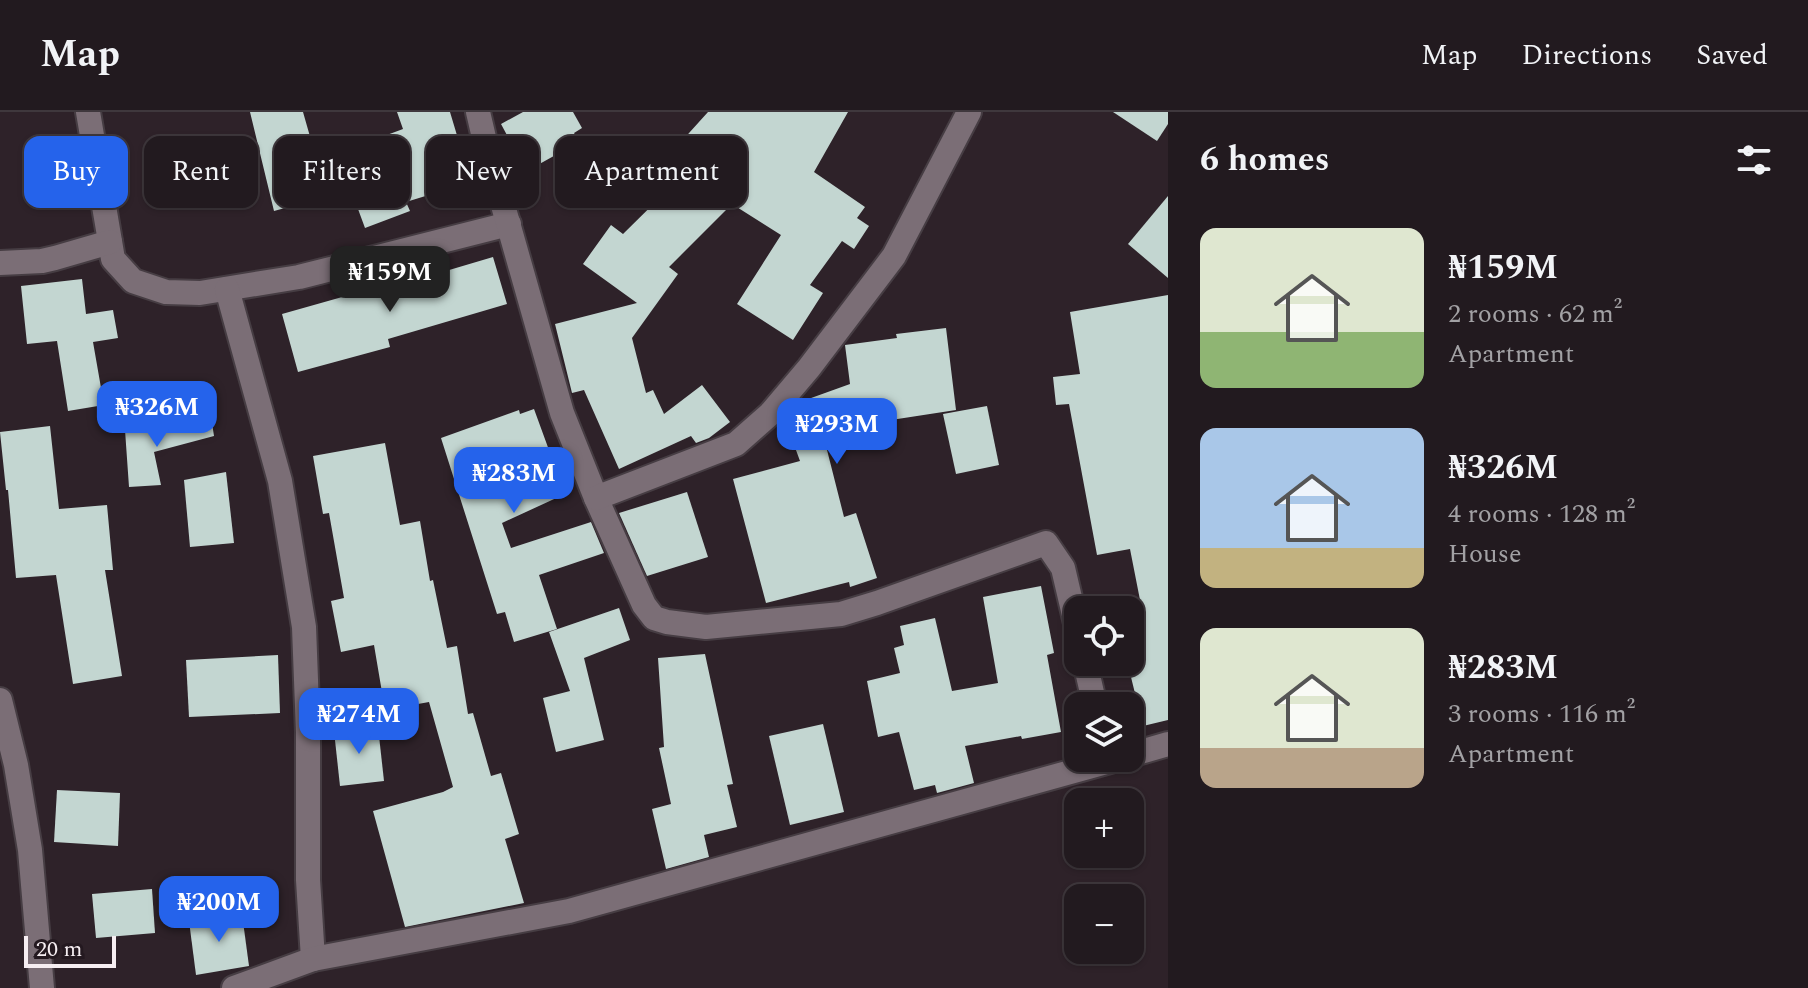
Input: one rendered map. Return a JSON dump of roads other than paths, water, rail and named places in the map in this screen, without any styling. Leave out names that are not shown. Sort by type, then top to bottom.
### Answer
[{"type":"street","points":[[88,112],[113,259],[133,281],[166,292],[200,293],[299,277],[509,224]]},
{"type":"street","points":[[478,112],[562,413],[644,605],[654,618],[706,627],[841,614],[1046,543],[1063,568],[1070,596]]},
{"type":"street","points":[[596,498],[736,444],[770,414],[894,256],[969,112]]},
{"type":"street","points":[[0,263],[42,261],[110,242]]},
{"type":"street","points":[[227,289],[280,481],[304,627],[308,880],[313,959]]},
{"type":"street","points":[[0,700],[16,765],[30,850],[42,988]]},
{"type":"street","points":[[1144,750],[1168,744]]},
{"type":"street","points":[[234,988],[313,959],[569,911],[1066,772]]}]
